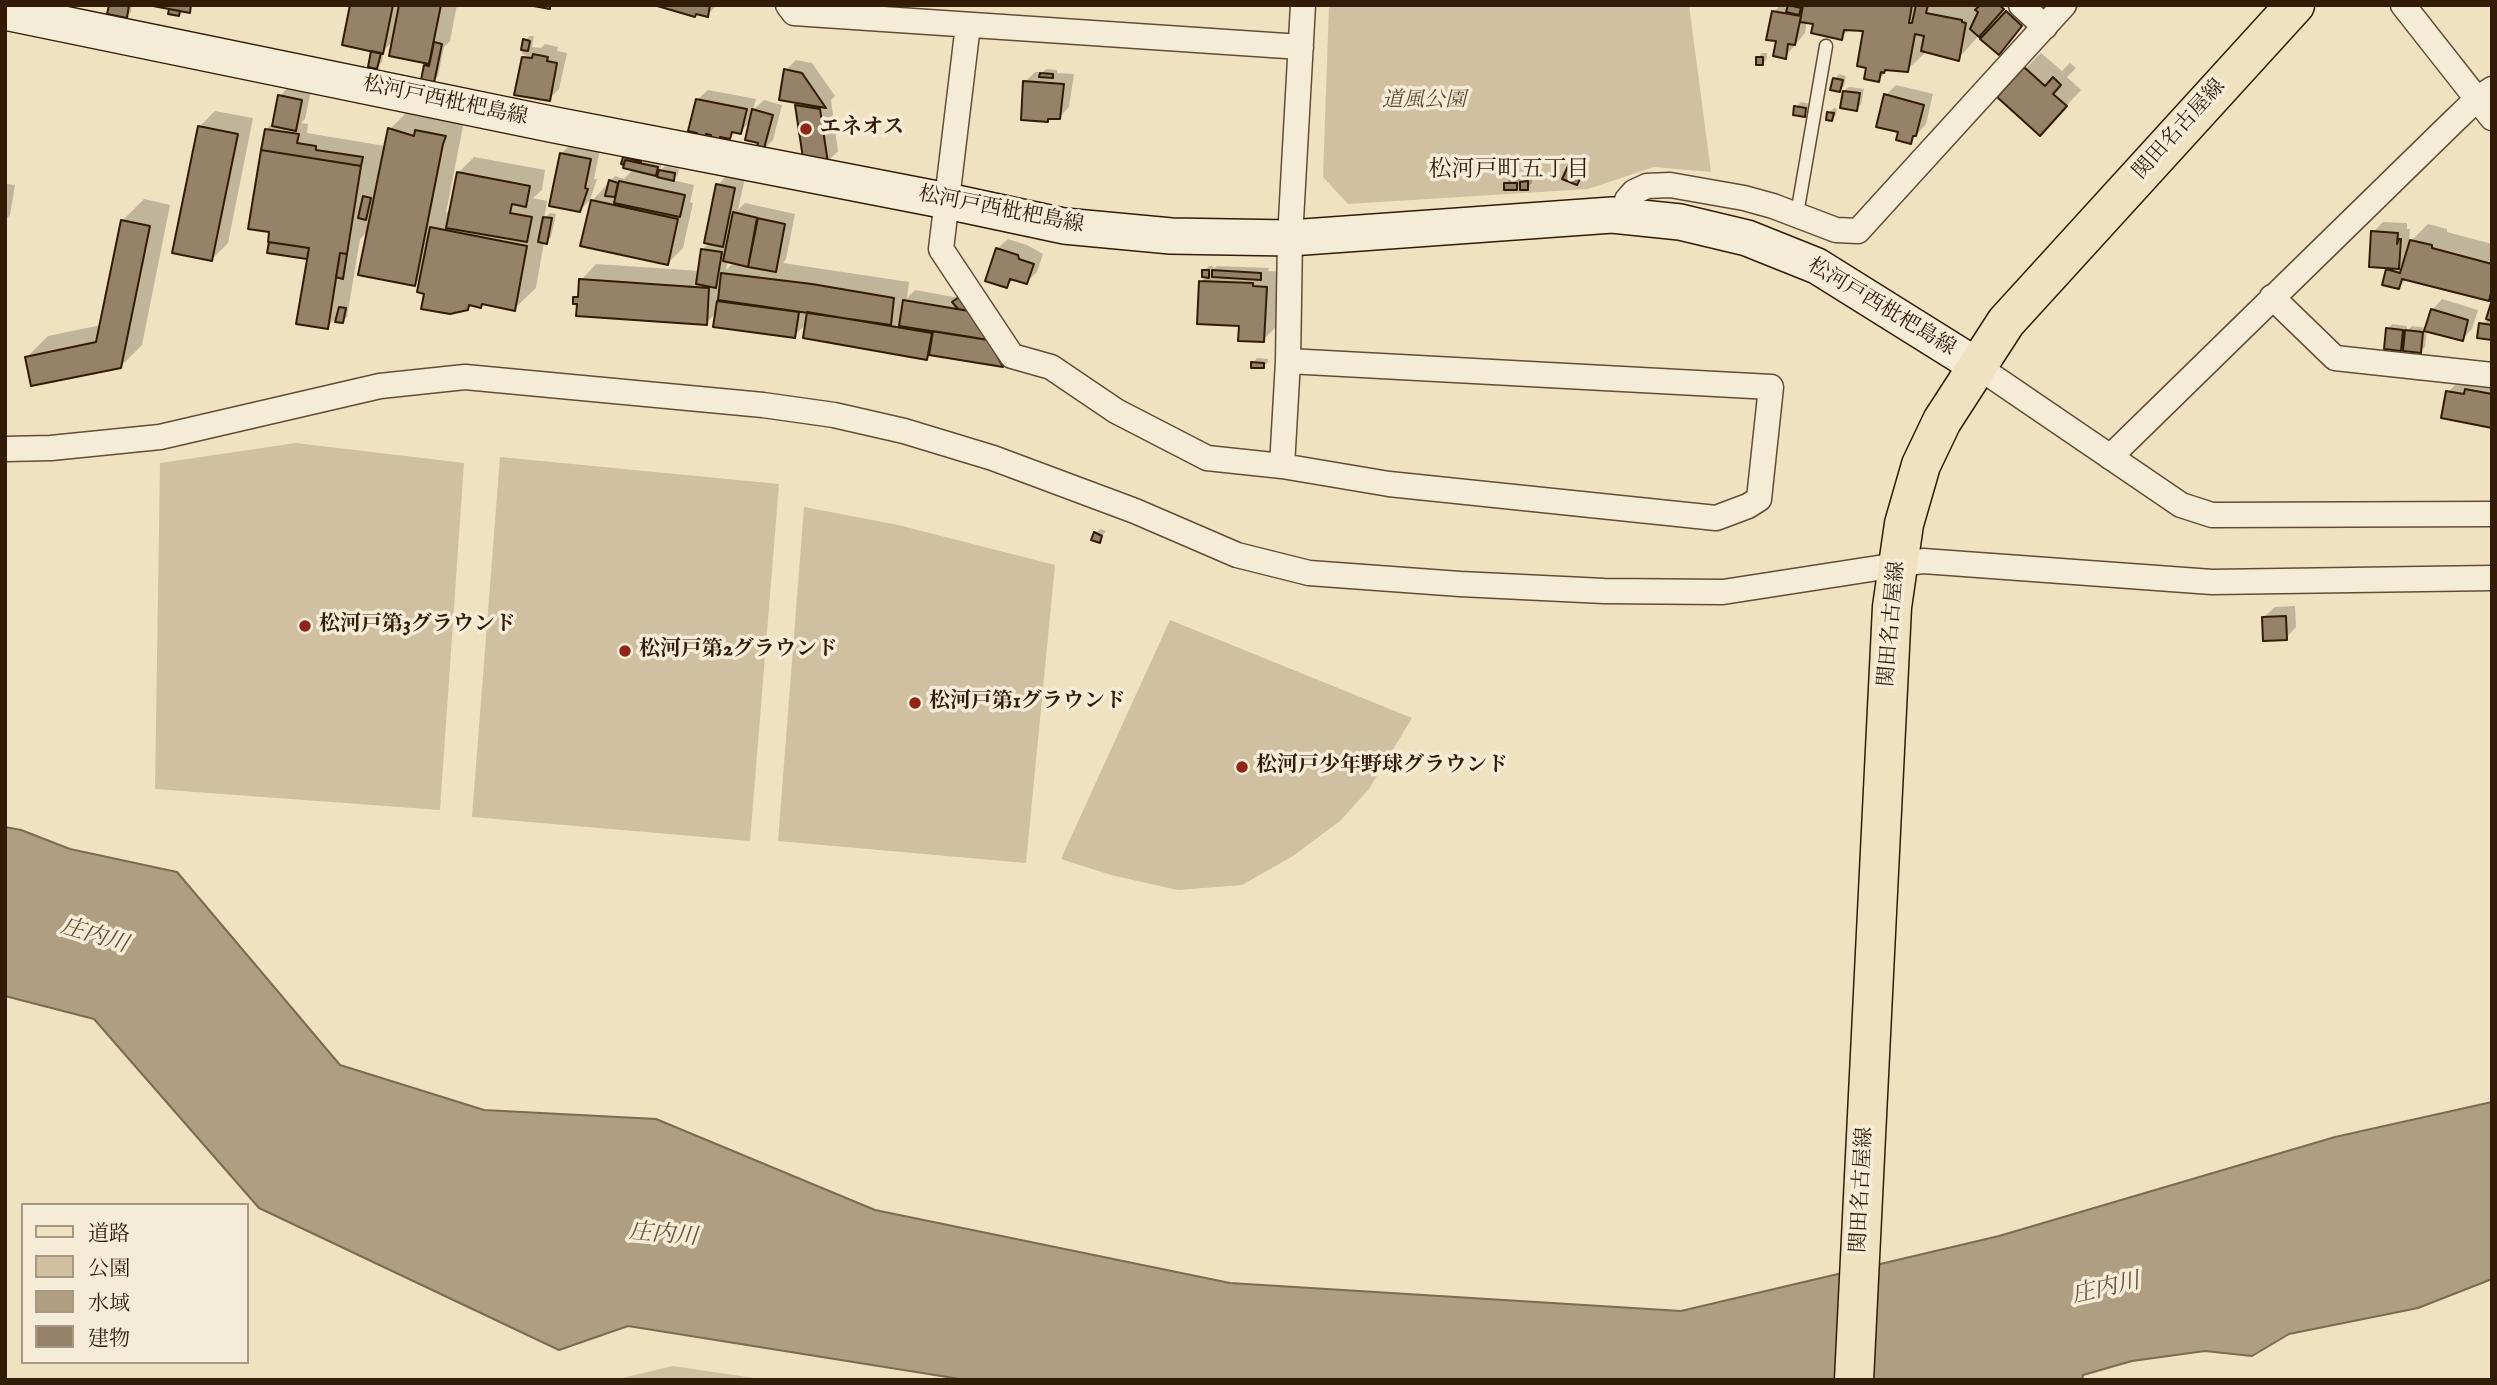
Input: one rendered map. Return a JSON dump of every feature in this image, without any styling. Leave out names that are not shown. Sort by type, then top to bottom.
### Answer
[{"type":"main road","name":"関田名古屋線","points":[[1854,1380],[1892,607],[1904,524],[1921,465],[1942,421],[2007,322],[2295,5]]},
{"type":"main road","name":"松河戸西枇杷島線","points":[[5,12],[1063,226],[1171,236],[1290,237],[1621,216],[1680,222],[1748,238],[1817,267],[1977,366]]},
{"type":"street","points":[[788,5],[794,13],[1301,47]]},
{"type":"street","points":[[1282,467],[1288,361],[1290,237],[1303,5]]},
{"type":"street","points":[[2021,5],[2045,27]]},
{"type":"street","points":[[1621,216],[1627,200],[1634,192],[1647,186],[1670,185],[1744,198],[1797,214],[1836,230],[1858,231],[2064,5]]},
{"type":"street","points":[[2110,457],[2272,297],[2487,102],[2403,5]]},
{"type":"street","points":[[968,25],[941,249],[1012,356],[1051,367],[1116,411],[1207,458],[1389,484],[1716,518],[1759,499],[1772,387],[1288,361]]},
{"type":"street","points":[[2272,297],[2334,358],[2492,375]]},
{"type":"street","points":[[1977,366],[2181,505],[2212,514],[2492,514]]},
{"type":"street","points":[[5,449],[51,448],[160,438],[380,386],[465,377],[763,405],[834,415],[904,431],[1006,463],[1135,511],[1237,555],[1310,573],[1604,591],[1723,592],[1923,561],[2212,582],[2492,578]]},
{"type":"lane","points":[[1797,214],[1826,46]]},
{"type":"green space","name":"道風公園","points":[[1329,5],[1689,5],[1711,172],[1654,167],[1588,189],[1348,204],[1323,177]]},
{"type":"green space","name":"松河戸第3グラウンド","points":[[296,443],[464,463],[440,810],[155,789],[160,463]]},
{"type":"green space","name":"松河戸第2グラウンド","points":[[500,457],[779,484],[750,841],[472,817]]},
{"type":"green space","name":"松河戸第1グラウンド","points":[[804,507],[898,525],[1055,565],[1026,863],[778,841]]},
{"type":"green space","name":"松河戸少年野球グラウンド","points":[[1170,620],[1412,718],[1369,789],[1340,821],[1293,856],[1242,885],[1178,890],[1111,875],[1061,859]]},
{"type":"green space","points":[[673,1366],[767,1380],[573,1380],[618,1379]]},
{"type":"water","name":"庄内川","points":[[5,827],[21,830],[70,849],[177,872],[340,1065],[484,1110],[656,1119],[875,1210],[1230,1283],[1681,1311],[1999,1236],[2335,1137],[2492,1102],[2492,1279],[2418,1308],[2289,1334],[2252,1356],[2205,1351],[2132,1361],[2083,1375],[2082,1380],[966,1380],[628,1326],[559,1350],[259,1208],[94,1019],[5,996]]},
{"type":"building","points":[[109,5],[129,5],[127,18],[107,14]]},
{"type":"building","points":[[148,5],[191,5],[190,13]]},
{"type":"building","points":[[350,5],[393,5],[383,54],[342,45]]},
{"type":"building","points":[[399,5],[441,5],[429,64],[389,56]]},
{"type":"building","points":[[528,5],[550,5],[550,9]]},
{"type":"building","points":[[654,5],[710,5],[708,17],[696,14],[695,17]]},
{"type":"building","points":[[1788,5],[1801,8],[1799,15],[1786,12]]},
{"type":"building","points":[[1803,5],[1912,5],[1909,23],[1912,23],[1916,5],[1928,5],[1926,13],[1966,23],[1959,61],[1921,51],[1924,36],[1915,34],[1908,72],[1885,70],[1884,73],[1881,72],[1879,82],[1864,79],[1866,68],[1857,66],[1863,31],[1844,30],[1842,40],[1811,33],[1813,24],[1800,22]]},
{"type":"building","points":[[1980,5],[1999,5],[2004,9],[1979,37],[1970,29],[1978,12],[1975,10]]},
{"type":"building","points":[[169,9],[180,11],[179,16],[168,14]]},
{"type":"building","points":[[1772,11],[1801,16],[1795,45],[1788,44],[1786,59],[1773,56],[1776,41],[1766,40]]},
{"type":"building","points":[[2006,11],[2022,26],[1999,55],[1980,39]]},
{"type":"building","points":[[523,39],[530,41],[528,51],[521,50]]},
{"type":"building","points":[[434,42],[442,44],[434,83],[421,80],[424,65],[429,66]]},
{"type":"building","points":[[371,51],[381,53],[377,69],[368,67]]},
{"type":"building","points":[[533,54],[548,57],[547,61],[557,63],[550,101],[514,95],[522,57],[532,58]]},
{"type":"building","points":[[1756,57],[1763,57],[1763,65],[1756,65]]},
{"type":"building","points":[[2024,67],[2045,86],[2053,77],[2061,85],[2053,94],[2067,106],[2040,136],[1997,97]]},
{"type":"building","points":[[784,69],[802,73],[826,108],[779,100]]},
{"type":"building","points":[[1040,73],[1053,74],[1053,78],[1039,77]]},
{"type":"building","points":[[1833,78],[1843,80],[1840,92],[1830,90]]},
{"type":"building","points":[[1023,81],[1064,84],[1060,119],[1048,119],[1048,122],[1021,120]]},
{"type":"building","points":[[1843,91],[1860,93],[1857,111],[1840,108]]},
{"type":"building","points":[[1884,94],[1924,105],[1916,136],[1913,136],[1911,144],[1896,140],[1898,132],[1876,127]]},
{"type":"building","points":[[278,95],[302,100],[296,131],[272,126]]},
{"type":"building","points":[[696,99],[747,109],[741,134],[732,132],[730,139],[720,137],[720,142],[710,140],[711,135],[706,134],[705,139],[688,131]]},
{"type":"building","points":[[795,105],[820,109],[828,163],[803,158]]},
{"type":"building","points":[[1794,106],[1806,108],[1805,117],[1793,115]]},
{"type":"building","points":[[752,109],[773,115],[763,152],[756,151],[758,143],[745,140]]},
{"type":"building","points":[[1827,112],[1834,113],[1832,121],[1826,120]]},
{"type":"building","points":[[198,126],[238,134],[212,261],[172,253]]},
{"type":"building","points":[[388,128],[414,136],[415,130],[446,136],[415,286],[358,275]]},
{"type":"building","points":[[265,129],[299,134],[297,143],[316,146],[316,150],[363,157],[361,166],[261,150]]},
{"type":"building","points":[[261,150],[361,166],[347,254],[340,253],[328,329],[296,324],[309,248],[268,242],[269,232],[248,229]]},
{"type":"building","points":[[560,153],[591,159],[585,188],[588,189],[580,212],[549,206]]},
{"type":"building","points":[[623,157],[641,163],[625,160],[624,165],[621,164]]},
{"type":"building","points":[[625,160],[658,167],[656,176],[623,168]]},
{"type":"building","points":[[1569,164],[1584,171],[1577,185],[1562,179]]},
{"type":"building","points":[[659,170],[675,173],[674,181],[657,177]]},
{"type":"building","points":[[457,172],[530,186],[526,207],[512,204],[510,213],[532,217],[527,242],[446,228]]},
{"type":"building","points":[[609,180],[618,183],[615,197],[605,196]]},
{"type":"building","points":[[619,181],[685,195],[680,217],[614,203]]},
{"type":"building","points":[[1528,181],[1528,190],[1520,190],[1520,182]]},
{"type":"building","points":[[1504,183],[1517,183],[1517,190],[1504,190]]},
{"type":"building","points":[[716,184],[735,188],[723,247],[704,243]]},
{"type":"building","points":[[363,196],[371,198],[366,220],[358,218]]},
{"type":"building","points":[[591,200],[678,219],[668,265],[580,246]]},
{"type":"building","points":[[733,212],[758,218],[748,267],[723,261]]},
{"type":"building","points":[[543,217],[552,218],[547,244],[538,242]]},
{"type":"building","points":[[757,218],[785,224],[776,272],[748,267]]},
{"type":"building","points":[[121,220],[150,226],[121,368],[31,386],[25,357],[96,342]]},
{"type":"building","points":[[430,227],[527,246],[515,311],[482,304],[481,308],[469,305],[468,310],[450,314],[421,309],[424,294],[417,292]]},
{"type":"building","points":[[2371,231],[2398,233],[2397,244],[2401,239],[2399,269],[2369,267]]},
{"type":"building","points":[[2410,240],[2492,264],[2489,301],[2402,279],[2399,289],[2382,285],[2386,269],[2400,273]]},
{"type":"building","points":[[269,242],[309,248],[307,259],[267,253]]},
{"type":"building","points":[[996,248],[1034,264],[1027,284],[1010,279],[1007,288],[985,281]]},
{"type":"building","points":[[701,249],[722,252],[716,288],[696,284]]},
{"type":"building","points":[[340,253],[347,254],[343,279],[336,277]]},
{"type":"building","points":[[1202,270],[1209,270],[1209,278],[1202,277]]},
{"type":"building","points":[[1212,270],[1261,273],[1261,280],[1212,277]]},
{"type":"building","points":[[721,273],[812,284],[894,298],[891,325],[718,300]]},
{"type":"building","points":[[579,279],[709,288],[707,325],[576,316],[577,304],[573,304],[573,297],[578,297]]},
{"type":"building","points":[[1199,281],[1253,283],[1253,286],[1267,287],[1264,342],[1238,341],[1239,326],[1197,324]]},
{"type":"building","points":[[959,297],[969,311],[958,309],[952,302]]},
{"type":"building","points":[[903,300],[969,311],[988,340],[899,326]]},
{"type":"building","points":[[2492,300],[2492,321],[2486,319]]},
{"type":"building","points":[[717,301],[799,312],[795,338],[713,327]]},
{"type":"building","points":[[339,307],[346,308],[343,323],[335,322]]},
{"type":"building","points":[[2431,309],[2468,320],[2463,341],[2424,331]]},
{"type":"building","points":[[807,312],[932,333],[927,360],[803,338]]},
{"type":"building","points":[[2479,323],[2492,325],[2492,340],[2477,338]]},
{"type":"building","points":[[2386,328],[2403,330],[2401,351],[2384,349]]},
{"type":"building","points":[[2405,330],[2423,332],[2421,353],[2403,351]]},
{"type":"building","points":[[933,331],[989,340],[1003,367],[929,355]]},
{"type":"building","points":[[1251,362],[1264,363],[1264,368],[1251,368]]},
{"type":"building","points":[[2465,389],[2492,394],[2492,428],[2441,418],[2446,391],[2464,394]]},
{"type":"building","points":[[1094,532],[1102,536],[1100,543],[1091,540]]},
{"type":"building","points":[[2286,616],[2287,640],[2263,641],[2262,617]]},
{"type":"place","name":"エネオス","points":[[806,129]]},
{"type":"place","name":"松河戸第3グラウンド","points":[[305,626]]},
{"type":"place","name":"松河戸第2グラウンド","points":[[625,651]]},
{"type":"place","name":"松河戸第1グラウンド","points":[[915,703]]},
{"type":"place","name":"松河戸少年野球グラウンド","points":[[1242,767]]},
{"type":"district","name":"松河戸町五丁目","points":[[1509,171]]}]
